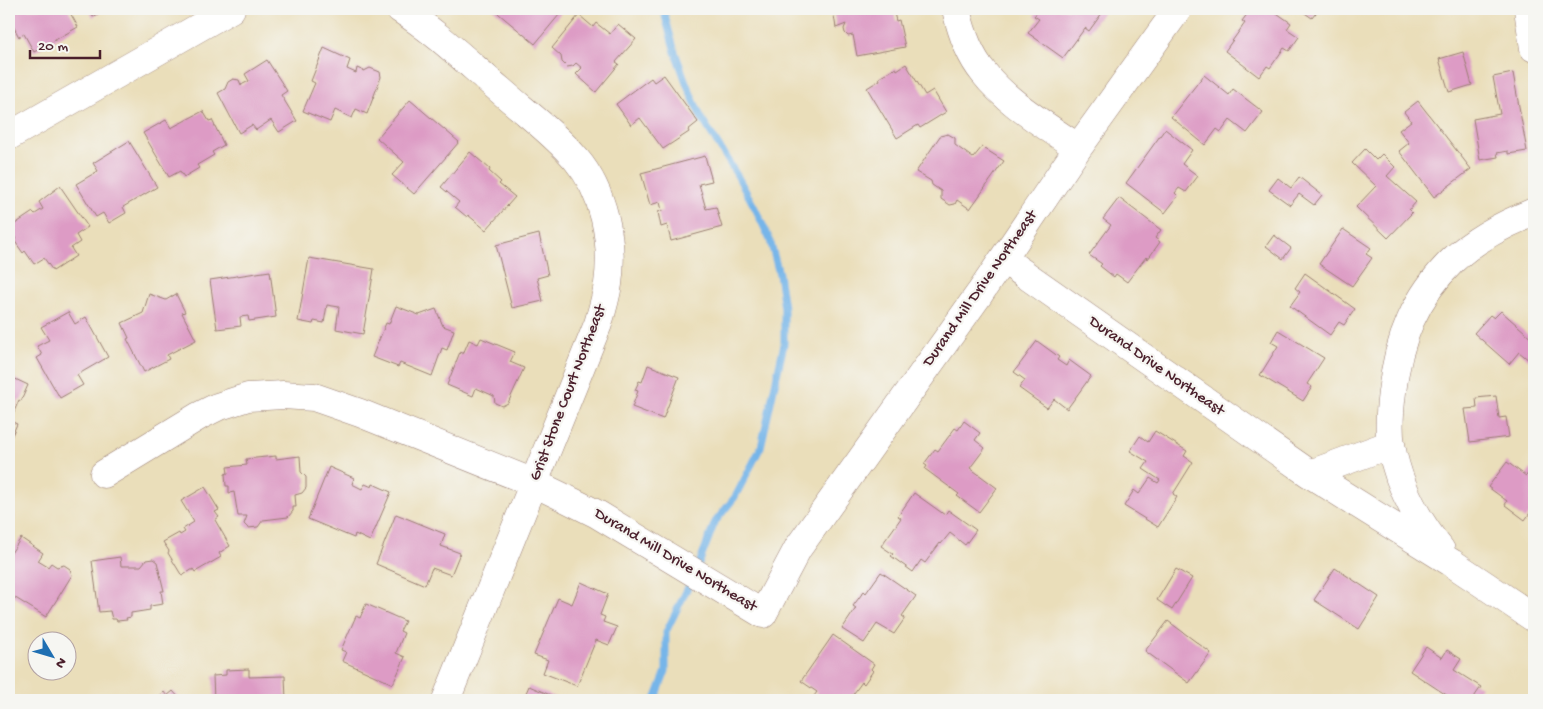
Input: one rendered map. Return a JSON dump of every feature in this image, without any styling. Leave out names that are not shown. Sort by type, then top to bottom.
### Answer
[{"type":"street","points":[[9,136],[231,9]]},
{"type":"street","name":"Grist Stone Court Northeast","points":[[400,9],[438,37],[556,139],[576,159],[589,176],[604,212],[608,236],[609,269],[605,300],[598,324],[446,700]]},
{"type":"street","points":[[956,9],[968,46],[984,73],[1005,95],[1078,148]]},
{"type":"street","name":"Durand Mill Drive Northeast","points":[[104,474],[198,416],[217,407],[248,397],[298,395],[314,397],[331,402],[534,483],[597,514],[763,614],[798,548],[980,293],[1078,148],[1178,9]]},
{"type":"street","points":[[1528,9],[1534,48]]},
{"type":"street","points":[[1452,563],[1427,532],[1412,508],[1401,482],[1391,444],[1390,406],[1396,361],[1407,326],[1416,308],[1441,273],[1470,246],[1490,232],[1534,212]]},
{"type":"street","name":"Durand Drive Northeast","points":[[1003,259],[1310,474],[1452,563],[1534,618]]},
{"type":"street","points":[[1310,474],[1391,444]]},
{"type":"building","points":[[13,9],[68,9],[78,27],[34,52],[24,34],[19,37],[9,18],[9,11]]},
{"type":"building","points":[[88,9],[106,9],[93,17]]},
{"type":"building","points":[[493,9],[564,9],[535,44]]},
{"type":"building","points":[[833,9],[893,9],[896,21],[899,20],[905,47],[857,56],[853,35],[848,36],[845,33],[846,24],[836,28]]},
{"type":"building","points":[[1040,9],[1105,9],[1089,31],[1085,28],[1063,58],[1028,33],[1039,19],[1034,16]]},
{"type":"building","points":[[1251,9],[1271,9],[1291,23],[1287,29],[1299,37],[1289,51],[1284,48],[1270,68],[1267,66],[1259,77],[1225,51],[1245,23],[1242,21]]},
{"type":"building","points":[[1299,9],[1319,9],[1312,18]]},
{"type":"building","points":[[579,15],[593,27],[596,23],[610,34],[618,24],[636,39],[616,62],[619,64],[596,92],[576,74],[582,68],[576,63],[573,66],[567,67],[562,62],[561,56],[552,48]]},
{"type":"building","points":[[324,48],[350,60],[347,69],[356,73],[357,68],[364,71],[370,68],[380,72],[381,77],[367,114],[356,109],[352,118],[335,110],[330,122],[303,111],[315,83],[311,81]]},
{"type":"building","points":[[1463,52],[1472,85],[1449,92],[1439,59]]},
{"type":"building","points":[[267,60],[287,91],[281,95],[297,121],[279,132],[271,120],[256,130],[252,125],[239,133],[218,93],[225,89],[228,82],[233,79],[239,80],[241,85],[249,81],[245,74]]},
{"type":"building","points":[[906,64],[925,95],[933,90],[946,112],[920,128],[918,125],[897,138],[867,88],[880,80],[879,78]]},
{"type":"building","points":[[1513,73],[1527,151],[1508,154],[1508,151],[1497,153],[1498,157],[1480,160],[1473,119],[1500,114],[1493,77]]},
{"type":"building","points":[[664,75],[698,122],[688,130],[689,132],[663,149],[640,118],[631,125],[616,104],[651,78],[654,82]]},
{"type":"building","points":[[1204,75],[1229,95],[1233,89],[1263,112],[1247,133],[1230,120],[1221,132],[1217,129],[1205,145],[1171,117]]},
{"type":"building","points":[[410,100],[459,142],[414,194],[392,175],[404,162],[377,138]]},
{"type":"building","points":[[1418,101],[1471,169],[1434,197],[1399,151],[1409,143],[1399,130],[1411,121],[1404,112]]},
{"type":"building","points":[[203,111],[209,121],[212,120],[224,145],[212,152],[214,155],[197,165],[199,168],[184,177],[180,171],[169,177],[143,133],[166,120],[171,128]]},
{"type":"building","points":[[1165,129],[1192,150],[1182,164],[1198,176],[1186,192],[1179,188],[1175,193],[1178,196],[1165,213],[1126,183]]},
{"type":"building","points":[[948,134],[955,138],[955,145],[973,158],[982,147],[1004,161],[970,209],[957,200],[955,204],[950,205],[941,199],[941,191],[932,185],[931,181],[916,172],[940,136]]},
{"type":"building","points":[[129,141],[157,187],[123,207],[126,213],[109,223],[103,213],[96,217],[76,184],[98,171],[93,163]]},
{"type":"building","points":[[1365,149],[1376,160],[1382,154],[1395,167],[1387,176],[1416,202],[1409,210],[1412,213],[1388,238],[1356,207],[1376,186],[1352,163]]},
{"type":"building","points":[[470,152],[490,169],[489,171],[501,182],[499,184],[515,197],[486,230],[455,207],[459,202],[441,187]]},
{"type":"building","points":[[705,156],[712,181],[699,184],[706,209],[716,207],[722,227],[671,241],[667,225],[661,227],[658,212],[662,211],[660,202],[650,205],[641,173]]},
{"type":"building","points":[[1299,177],[1322,195],[1314,205],[1299,194],[1290,205],[1269,190],[1278,178],[1291,188]]},
{"type":"building","points":[[60,186],[88,227],[76,235],[80,242],[71,248],[76,256],[53,271],[44,258],[34,264],[25,251],[23,253],[14,240],[16,239],[9,228],[33,212],[35,214],[43,209],[39,202]]},
{"type":"building","points":[[1119,198],[1161,230],[1155,238],[1160,242],[1148,259],[1146,257],[1127,282],[1116,274],[1114,277],[1100,266],[1102,264],[1089,255],[1111,225],[1103,219]]},
{"type":"building","points":[[1343,229],[1371,248],[1366,254],[1372,258],[1352,286],[1319,264]]},
{"type":"building","points":[[539,234],[548,275],[537,278],[543,301],[512,308],[496,245]]},
{"type":"building","points":[[1274,235],[1291,248],[1283,259],[1266,246]]},
{"type":"building","points":[[309,258],[374,269],[363,334],[336,329],[339,307],[327,305],[324,323],[314,321],[313,324],[298,321]]},
{"type":"building","points":[[270,271],[276,317],[249,321],[248,316],[240,317],[241,326],[217,329],[210,280]]},
{"type":"building","points":[[1305,273],[1355,309],[1344,325],[1339,322],[1330,335],[1290,306],[1300,292],[1295,288]]},
{"type":"building","points":[[149,294],[166,300],[176,294],[185,312],[182,313],[196,340],[167,355],[169,359],[144,372],[127,339],[129,338],[122,323],[143,313]]},
{"type":"building","points":[[396,306],[419,315],[436,309],[443,326],[454,330],[447,350],[442,348],[432,376],[400,363],[398,367],[372,357],[386,323],[389,324]]},
{"type":"building","points":[[1501,311],[1534,340],[1534,354],[1529,360],[1519,352],[1509,364],[1474,333],[1490,315],[1494,318]]},
{"type":"building","points":[[68,312],[75,324],[86,317],[108,357],[77,375],[83,385],[60,398],[37,358],[42,355],[37,346],[49,340],[41,327]]},
{"type":"building","points":[[1278,330],[1324,358],[1307,384],[1312,387],[1303,401],[1260,375],[1278,346],[1271,342]]},
{"type":"building","points":[[481,338],[515,352],[510,362],[524,368],[508,403],[502,406],[495,403],[494,396],[476,388],[473,396],[447,385],[460,352],[463,354],[469,340],[478,344]]},
{"type":"building","points":[[1037,341],[1059,357],[1057,360],[1066,366],[1069,360],[1091,376],[1067,409],[1054,399],[1047,408],[1019,388],[1025,380],[1014,372]]},
{"type":"building","points":[[648,365],[679,377],[663,419],[632,407],[638,391],[635,390],[639,381],[642,382]]},
{"type":"building","points":[[9,376],[28,385],[10,421],[17,424],[9,442]]},
{"type":"building","points":[[1496,396],[1499,418],[1506,417],[1509,437],[1470,442],[1465,409],[1477,408],[1476,398]]},
{"type":"building","points":[[964,421],[980,433],[975,440],[985,448],[970,468],[997,488],[979,512],[957,496],[959,494],[925,469],[927,466],[924,464],[935,449],[938,451],[955,428],[958,430]]},
{"type":"building","points":[[1155,431],[1187,451],[1184,456],[1193,462],[1173,494],[1177,497],[1158,527],[1124,506],[1134,490],[1139,494],[1150,478],[1158,483],[1160,480],[1143,469],[1148,462],[1130,451],[1140,436],[1148,442]]},
{"type":"building","points":[[276,456],[276,459],[300,456],[301,472],[306,477],[306,488],[302,493],[295,495],[296,507],[293,507],[293,511],[288,517],[263,520],[258,527],[248,528],[244,524],[247,516],[238,516],[234,492],[229,493],[229,486],[226,486],[225,474],[228,473],[227,467],[247,465],[246,459]]},
{"type":"building","points":[[1507,462],[1526,476],[1531,469],[1534,471],[1534,507],[1525,520],[1505,505],[1507,501],[1488,487]]},
{"type":"building","points":[[329,467],[354,478],[352,484],[362,489],[365,484],[372,487],[373,484],[391,492],[370,541],[355,534],[354,538],[308,519]]},
{"type":"building","points":[[205,487],[219,510],[215,512],[219,517],[215,520],[230,546],[219,553],[221,557],[195,572],[193,569],[182,576],[163,542],[179,533],[180,535],[185,532],[183,529],[194,522],[181,501]]},
{"type":"building","points":[[914,493],[945,515],[948,510],[976,530],[965,545],[950,533],[925,563],[921,560],[913,572],[881,546],[901,518],[898,516]]},
{"type":"building","points":[[9,496],[15,518],[9,520]]},
{"type":"building","points":[[396,514],[445,534],[441,546],[460,553],[451,575],[432,568],[425,585],[376,564]]},
{"type":"building","points":[[21,538],[43,553],[38,561],[48,567],[51,563],[57,567],[64,565],[70,569],[72,575],[46,617],[9,594],[9,556]]},
{"type":"building","points":[[120,557],[121,566],[141,566],[146,560],[153,559],[157,562],[164,591],[161,591],[163,604],[150,606],[150,610],[131,613],[131,617],[126,618],[127,620],[117,621],[112,619],[110,611],[99,612],[92,561]]},
{"type":"building","points":[[1335,568],[1379,597],[1359,629],[1314,600]]},
{"type":"building","points":[[1176,569],[1192,578],[1172,610],[1157,600]]},
{"type":"building","points":[[881,572],[916,596],[902,616],[905,618],[894,634],[877,624],[864,643],[842,629],[856,608],[853,606],[864,591],[866,593]]},
{"type":"building","points":[[581,582],[608,594],[600,615],[605,617],[603,622],[617,627],[609,645],[596,640],[577,686],[543,673],[548,660],[534,655],[558,598],[572,604]]},
{"type":"building","points":[[366,604],[405,621],[400,631],[404,633],[396,653],[405,657],[393,684],[342,661],[346,652],[341,650],[356,616],[360,618]]},
{"type":"building","points":[[1168,621],[1211,653],[1189,683],[1145,651]]},
{"type":"building","points":[[833,635],[874,664],[871,669],[873,671],[849,700],[811,700],[817,692],[801,681]]},
{"type":"building","points":[[1426,647],[1442,658],[1447,650],[1461,659],[1454,670],[1481,687],[1472,700],[1454,700],[1410,671]]},
{"type":"building","points":[[249,669],[249,677],[285,676],[286,700],[214,700],[213,676],[226,675],[226,670]]},
{"type":"building","points":[[529,686],[562,700],[523,700]]},
{"type":"building","points":[[173,691],[181,700],[155,700],[164,692],[167,696]]},
{"type":"waterway","points":[[663,9],[675,52],[701,117],[738,177],[770,240],[779,274],[784,308],[784,344],[761,447],[735,497],[715,522],[697,569]]},
{"type":"waterway","points":[[655,700],[666,671],[666,632],[692,579]]}]
